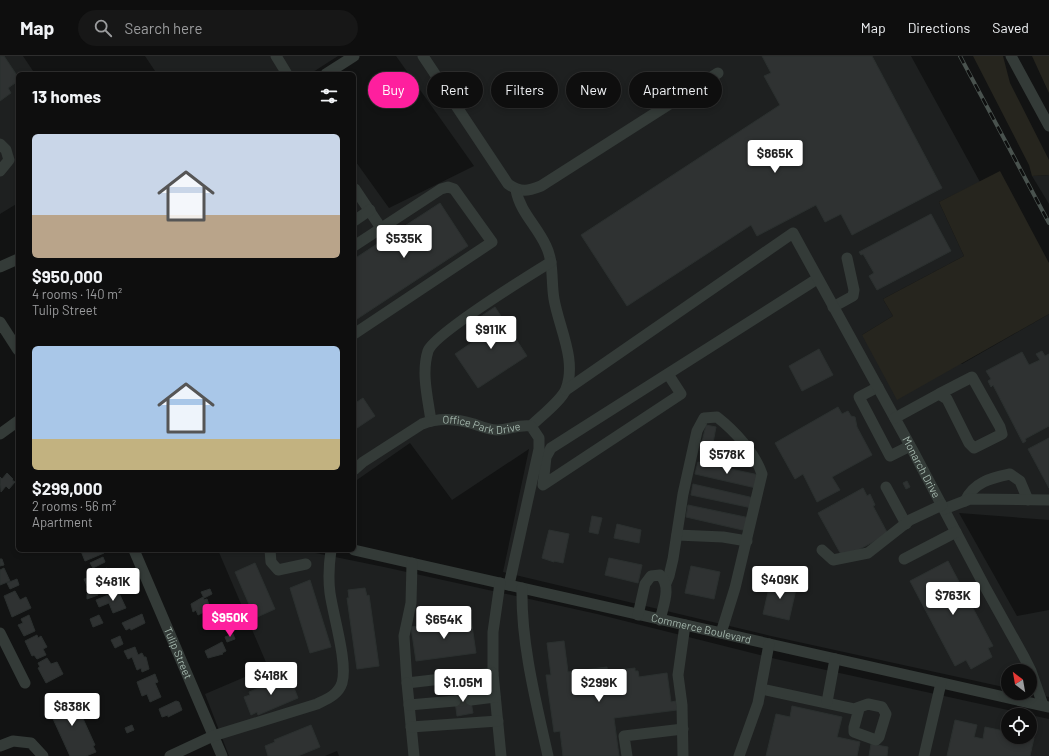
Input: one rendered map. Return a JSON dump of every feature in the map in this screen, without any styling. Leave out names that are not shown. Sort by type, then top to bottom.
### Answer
[{"type":"street","points":[[276,56],[286,72]]},
{"type":"street","points":[[329,72],[354,56]]},
{"type":"street","points":[[423,56],[508,184],[516,190],[527,192],[541,186],[663,108]]},
{"type":"street","points":[[1011,56],[1049,126]]},
{"type":"street","points":[[0,144],[6,150],[9,160],[0,171]]},
{"type":"street","points":[[356,245],[441,189],[448,187],[454,189],[492,242],[356,333]]},
{"type":"street","points":[[356,190],[381,228]]},
{"type":"street","points":[[516,190],[520,205],[546,245],[551,262],[554,300],[565,339],[570,374],[566,390],[531,426]]},
{"type":"street","points":[[356,220],[370,210]]},
{"type":"street","name":"Monarch Drive","points":[[566,390],[793,233],[1024,657],[1046,706]]},
{"type":"street","points":[[833,307],[853,296],[854,290],[847,258]]},
{"type":"street","points":[[0,266],[16,259]]},
{"type":"street","points":[[431,421],[424,375],[428,350],[438,338],[551,262]]},
{"type":"street","points":[[668,374],[681,394],[543,484],[546,458],[551,448],[817,279]]},
{"type":"street","points":[[0,322],[16,347]]},
{"type":"street","points":[[895,418],[939,394],[972,377],[1000,427],[1002,434],[974,448],[969,443],[947,399],[939,394]]},
{"type":"street","points":[[878,387],[859,397],[890,456],[910,446]]},
{"type":"street","points":[[660,620],[666,582],[669,576],[677,535],[683,494],[697,431],[704,418],[709,416],[717,417],[730,427],[759,466],[762,474],[736,588],[721,633]]},
{"type":"street","name":"Office Park Drive","points":[[356,469],[393,443],[431,421],[449,418],[486,429],[498,430],[524,425],[531,426],[539,438],[539,449],[493,632],[493,673],[502,756]]},
{"type":"street","points":[[0,434],[16,422]]},
{"type":"street","points":[[965,501],[974,487],[989,478],[1010,474],[1020,481],[1028,500]]},
{"type":"street","points":[[886,487],[906,524]]},
{"type":"street","points":[[822,550],[833,560],[861,556],[883,543],[906,524],[943,507],[970,499],[1049,500]]},
{"type":"street","points":[[904,559],[956,532]]},
{"type":"street","points":[[677,535],[723,537],[747,541]]},
{"type":"street","name":"Commerce Boulevard","points":[[356,550],[1046,706]]},
{"type":"street","name":"Tulip Street","points":[[135,552],[222,756]]},
{"type":"street","points":[[270,552],[271,562],[278,570],[306,564]]},
{"type":"street","points":[[170,756],[213,736],[317,704],[332,697],[338,690],[343,677],[341,652],[330,592],[329,572],[331,552]]},
{"type":"street","points":[[412,563],[411,603],[404,636],[414,756]]},
{"type":"street","points":[[638,615],[645,584],[651,576],[660,575],[666,582]]},
{"type":"street","points":[[522,588],[521,616],[548,756]]},
{"type":"street","points":[[683,756],[682,705],[678,674],[685,625]]},
{"type":"street","points":[[0,633],[26,683]]},
{"type":"street","points":[[739,756],[758,703],[769,644]]},
{"type":"street","points":[[826,702],[835,659]]},
{"type":"street","points":[[407,683],[493,673]]},
{"type":"street","points":[[924,756],[941,683]]},
{"type":"street","points":[[761,689],[859,709]]},
{"type":"street","points":[[471,700],[495,697]]},
{"type":"street","points":[[409,705],[455,701]]},
{"type":"street","points":[[411,727],[498,721]]},
{"type":"street","points":[[627,756],[624,736],[683,729]]},
{"type":"street","points":[[0,746],[13,741],[31,743],[43,756]]},
{"type":"shaded area","points":[[0,56],[23,56],[34,72],[16,72],[16,204],[0,214]]},
{"type":"shaded area","points":[[145,56],[338,56],[313,72],[156,72]]},
{"type":"shaded area","points":[[396,56],[911,56],[980,182],[939,202],[964,256],[883,299],[893,316],[862,335],[962,364],[1049,314],[1049,520],[959,513],[1017,616],[1049,610],[1049,697],[1037,694],[1037,664],[1001,664],[1001,686],[771,636],[503,572],[529,449],[452,500],[410,443],[356,481],[356,162],[389,208],[474,166],[433,108],[483,108],[483,72],[427,72],[427,100],[419,88],[419,72],[407,72]]},
{"type":"shaded area","points":[[973,56],[1003,56],[1010,83],[1049,160],[1049,175],[1032,176],[1029,165]]},
{"type":"shaded area","points":[[1032,56],[1049,56],[1049,93]]},
{"type":"shaded area","points":[[1000,171],[1049,263],[1049,314],[897,400],[862,335],[893,316],[883,299],[964,256],[939,202]]},
{"type":"shaded area","points":[[1049,175],[1049,204],[1032,176]]},
{"type":"shaded area","points":[[219,552],[311,552],[597,614],[776,659],[1001,708],[1001,744],[1037,744],[1037,716],[1049,719],[1049,756],[339,756],[337,751],[325,756],[229,756],[205,694],[268,667]]},
{"type":"building","points":[[0,56],[4,56],[16,74],[16,82],[8,88],[11,93],[0,101]]},
{"type":"building","points":[[762,56],[872,56],[942,188],[852,235],[841,214],[825,222],[816,205],[757,236],[751,225],[627,306],[581,235],[780,105],[764,76],[771,73]]},
{"type":"building","points":[[440,203],[468,246],[356,320],[356,258]]},
{"type":"building","points":[[931,214],[951,251],[877,290],[869,276],[874,273],[863,254],[861,255],[859,252]]},
{"type":"building","points":[[495,307],[527,356],[478,388],[455,354],[483,335],[474,321]]},
{"type":"building","points":[[819,349],[833,375],[802,391],[789,366]]},
{"type":"building","points":[[1042,351],[1045,356],[1049,354],[1049,426],[1025,439],[1026,441],[1023,443],[993,385],[991,387],[988,381],[991,379],[986,371],[1022,352],[1029,365],[1040,360],[1036,354]]},
{"type":"building","points":[[363,398],[375,416],[356,429],[356,403]]},
{"type":"building","points":[[838,407],[842,414],[848,411],[851,416],[855,417],[857,427],[872,455],[832,477],[840,490],[817,502],[803,474],[795,479],[775,443]]},
{"type":"building","points":[[706,425],[716,427],[713,443],[739,449],[737,460],[700,451]]},
{"type":"building","points":[[1049,438],[1049,488],[1028,449]]},
{"type":"building","points":[[698,462],[759,475],[756,488],[695,474]]},
{"type":"building","points":[[7,473],[15,482],[9,489],[6,486],[1,492],[0,477],[2,479]]},
{"type":"building","points":[[907,481],[910,487],[906,489],[903,483]]},
{"type":"building","points":[[693,484],[754,498],[752,508],[691,495]]},
{"type":"building","points":[[863,488],[867,496],[870,494],[875,505],[873,506],[888,534],[843,558],[818,513]]},
{"type":"building","points":[[688,505],[750,518],[747,531],[686,517]]},
{"type":"building","points":[[592,516],[602,518],[598,534],[589,532]]},
{"type":"building","points":[[617,524],[641,530],[639,543],[614,538]]},
{"type":"building","points":[[549,530],[569,534],[563,563],[542,558]]},
{"type":"building","points":[[81,552],[104,552],[104,553],[85,561]]},
{"type":"building","points":[[103,557],[105,562],[93,568],[90,563]]},
{"type":"building","points":[[609,558],[642,565],[638,583],[605,575]]},
{"type":"building","points":[[0,559],[2,559],[4,565],[0,566]]},
{"type":"building","points":[[948,561],[993,646],[988,648],[992,657],[971,669],[966,660],[955,666],[910,581]]},
{"type":"building","points":[[255,563],[275,609],[255,618],[235,572]]},
{"type":"building","points":[[691,566],[720,572],[714,599],[685,593]]},
{"type":"building","points":[[4,568],[10,581],[0,585],[0,570]]},
{"type":"building","points":[[107,568],[112,580],[107,583],[106,580],[94,586],[93,584],[87,586],[84,579],[95,576],[94,573]]},
{"type":"building","points":[[17,579],[19,585],[10,589],[7,583]]},
{"type":"building","points":[[771,579],[797,585],[789,620],[763,614]]},
{"type":"building","points":[[310,580],[331,647],[310,653],[290,588]]},
{"type":"building","points":[[365,588],[367,596],[369,595],[379,666],[357,669],[347,598],[349,598],[348,590]]},
{"type":"building","points":[[96,589],[98,595],[87,599],[87,593]]},
{"type":"building","points":[[210,589],[212,594],[204,598],[201,592]]},
{"type":"building","points":[[15,591],[20,600],[26,597],[31,608],[12,617],[4,596]]},
{"type":"building","points":[[118,591],[126,608],[113,613],[109,603],[99,607],[96,600]]},
{"type":"building","points":[[203,597],[204,600],[207,599],[209,605],[206,606],[208,610],[198,615],[196,610],[193,612],[191,604]]},
{"type":"building","points":[[142,614],[145,623],[131,630],[130,628],[126,630],[122,623]]},
{"type":"building","points":[[29,615],[35,631],[24,636],[18,625],[23,623],[21,619]]},
{"type":"building","points":[[99,615],[103,623],[93,627],[90,619]]},
{"type":"building","points":[[471,619],[476,653],[416,661],[411,627]]},
{"type":"building","points":[[233,634],[235,639],[227,642],[225,637]]},
{"type":"building","points":[[37,635],[38,638],[41,636],[47,647],[43,649],[46,655],[37,659],[34,655],[32,656],[25,641]]},
{"type":"building","points":[[120,636],[123,644],[115,648],[111,640]]},
{"type":"building","points":[[564,641],[568,672],[607,667],[609,681],[621,680],[619,670],[635,668],[635,671],[638,671],[639,677],[667,673],[671,702],[676,701],[677,710],[614,718],[619,756],[563,756],[560,731],[554,732],[546,675],[551,675],[547,643]]},
{"type":"building","points":[[222,642],[226,651],[222,653],[223,654],[208,658],[205,651]]},
{"type":"building","points":[[135,647],[138,655],[142,653],[144,657],[146,657],[149,669],[142,672],[141,668],[137,670],[132,657],[128,659],[124,651]]},
{"type":"building","points":[[47,658],[51,664],[57,662],[63,674],[46,683],[38,668],[40,667],[38,663]]},
{"type":"building","points":[[155,674],[158,682],[155,683],[161,697],[150,702],[147,694],[142,696],[137,682]]},
{"type":"building","points":[[289,675],[298,698],[258,715],[257,712],[251,715],[244,697],[250,695],[249,692]]},
{"type":"building","points":[[469,690],[473,713],[457,716],[454,693]]},
{"type":"building","points":[[68,694],[71,700],[74,699],[95,745],[93,746],[96,752],[86,756],[70,756],[49,710],[52,709],[49,703]]},
{"type":"building","points":[[176,701],[179,702],[182,710],[168,717],[168,715],[162,717],[159,709]]},
{"type":"building","points":[[792,706],[842,717],[837,737],[860,742],[857,756],[766,756],[776,714],[790,717]]},
{"type":"building","points":[[955,720],[977,725],[974,737],[983,739],[985,727],[1001,730],[1001,744],[1033,744],[1030,756],[947,756]]},
{"type":"building","points":[[132,725],[134,730],[127,733],[125,728]]},
{"type":"building","points":[[311,725],[320,747],[298,756],[268,756],[265,746],[275,742],[274,740]]},
{"type":"building","points":[[871,744],[888,747],[887,756],[869,756]]},
{"type":"tunnel","points":[[455,701],[471,700]]},
{"type":"railway","points":[[960,56],[1049,223]]}]
